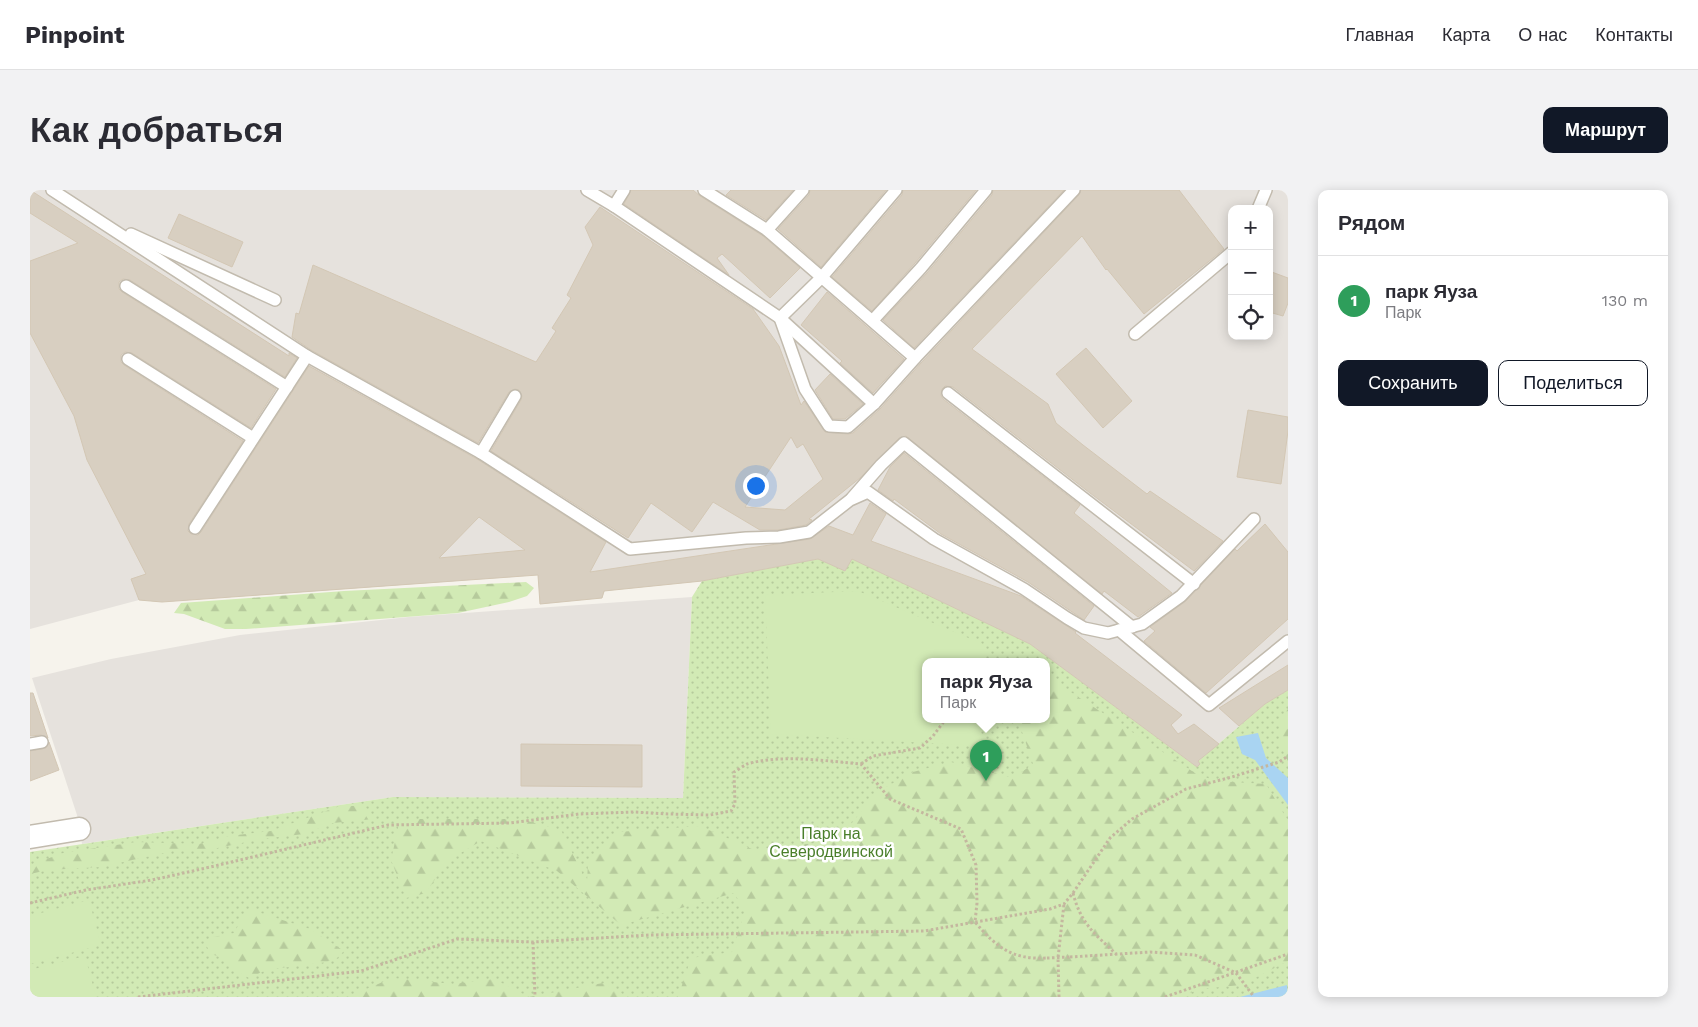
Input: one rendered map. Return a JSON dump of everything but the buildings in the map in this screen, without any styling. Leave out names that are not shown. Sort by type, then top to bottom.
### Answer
[{"type":"street","points":[[30,837],[79,829]]},
{"type":"lane","points":[[52,190],[307,356],[481,453],[630,549],[746,538],[780,537],[809,532],[850,500],[881,465],[904,443],[1132,627]]},
{"type":"lane","points":[[587,190],[614,206],[780,318],[874,404]]},
{"type":"lane","points":[[614,206],[624,190]]},
{"type":"lane","points":[[767,230],[803,190]]},
{"type":"lane","points":[[780,318],[822,277],[896,190]]},
{"type":"lane","points":[[873,320],[986,190]]},
{"type":"lane","points":[[780,318],[805,389],[829,426],[848,427],[874,404],[1074,190]]},
{"type":"lane","points":[[1260,205],[1266,190]]},
{"type":"lane","points":[[712,192],[767,230],[915,358]]},
{"type":"lane","points":[[96,217],[275,300]]},
{"type":"lane","points":[[1135,334],[1228,255]]},
{"type":"lane","points":[[126,286],[287,387]]},
{"type":"lane","points":[[194,528],[307,356]]},
{"type":"lane","points":[[128,358],[253,438]]},
{"type":"lane","points":[[948,393],[1194,584]]},
{"type":"lane","points":[[481,453],[515,396]]},
{"type":"lane","points":[[850,500],[868,492],[934,539],[1024,589],[1084,628],[1108,633],[1142,624],[1182,596],[1254,519]]},
{"type":"lane","points":[[1119,630],[1209,705],[1288,641]]},
{"type":"lane","points":[[30,744],[42,742]]},
{"type":"path","points":[[30,903],[86,890],[152,880],[388,825],[510,823],[579,814],[634,812],[710,814],[731,811],[735,804],[734,772],[746,764],[784,759],[861,764],[873,756],[920,748],[933,736],[942,723]]},
{"type":"path","points":[[138,997],[361,971],[457,939],[533,942],[649,935],[924,931],[1042,911],[1064,904],[1073,894],[1110,838],[1132,819],[1186,788],[1232,777],[1278,762],[1288,756]]},
{"type":"path","points":[[861,764],[890,799],[961,829],[976,865],[977,903],[975,922],[989,939],[1011,954],[1035,959],[1150,952],[1195,955],[1236,973],[1254,997]]},
{"type":"path","points":[[1073,894],[1078,911],[1089,928],[1116,955]]},
{"type":"path","points":[[1059,997],[1058,958],[1064,904]]},
{"type":"path","points":[[533,942],[535,997]]},
{"type":"path","points":[[1165,997],[1288,954]]},
{"type":"shaded area","points":[[30,190],[1288,190],[1288,690],[1265,704],[1194,765],[1030,644],[845,571],[702,581],[605,591],[602,598],[540,604],[538,574],[520,566],[515,577],[162,602],[139,600],[30,629]]},
{"type":"shaded area","points":[[692,597],[683,798],[393,797],[82,844],[77,815],[32,678],[111,659],[240,635],[409,617]]},
{"type":"green space","name":"Парк на Северодвинской","points":[[818,559],[845,571],[852,559],[1030,644],[1049,658],[922,658],[922,723],[1050,723],[1050,659],[1194,765],[1265,704],[1288,690],[1288,997],[30,997],[30,852],[393,797],[683,798],[692,597],[702,581]]},
{"type":"green space","points":[[526,582],[534,588],[527,596],[509,602],[458,613],[225,629],[184,614],[174,613],[181,603],[344,591]]},
{"type":"green space","points":[[858,591],[985,645],[984,658],[922,658],[922,723],[981,723],[979,746],[771,734],[765,595]]},
{"type":"green space","points":[[1050,679],[1195,773],[1215,781],[1266,784],[1288,821],[1288,961],[1241,985],[1200,989],[1179,997],[678,997],[691,958],[732,952],[745,911],[734,893],[621,925],[557,871],[481,841],[447,861],[426,893],[406,898],[391,860],[400,819],[520,819],[561,830],[587,883],[588,862],[618,832],[700,826],[754,850],[815,843],[851,824],[877,792],[913,772],[951,762],[1013,778],[1033,764],[1019,723],[1050,723]]},
{"type":"green space","points":[[1288,709],[1288,761],[1282,748],[1279,734],[1281,721]]},
{"type":"green space","points":[[340,806],[361,806],[370,810],[373,819],[333,823],[304,834],[261,839],[208,850],[177,850],[101,867],[48,870],[30,874],[30,865],[63,853],[136,842],[199,844],[229,836],[271,831]]},
{"type":"green space","points":[[89,900],[101,945],[30,964],[30,916]]},
{"type":"green space","points":[[252,910],[310,929],[344,951],[337,958],[327,962],[266,970],[249,978],[231,968],[226,959],[211,954],[206,945],[213,937],[234,933],[244,915]]},
{"type":"green space","points":[[85,956],[96,997],[30,997],[30,970]]},
{"type":"green space","points":[[392,978],[453,984],[494,979],[529,997],[348,997]]},
{"type":"green space","points":[[603,983],[628,997],[529,997]]},
{"type":"water","points":[[1258,733],[1266,758],[1288,778],[1288,805],[1255,760],[1242,754],[1236,737]]},
{"type":"water","points":[[1287,985],[1288,997],[1240,997]]},
{"type":"place","name":"парк Яуза","points":[[986,781]]}]
